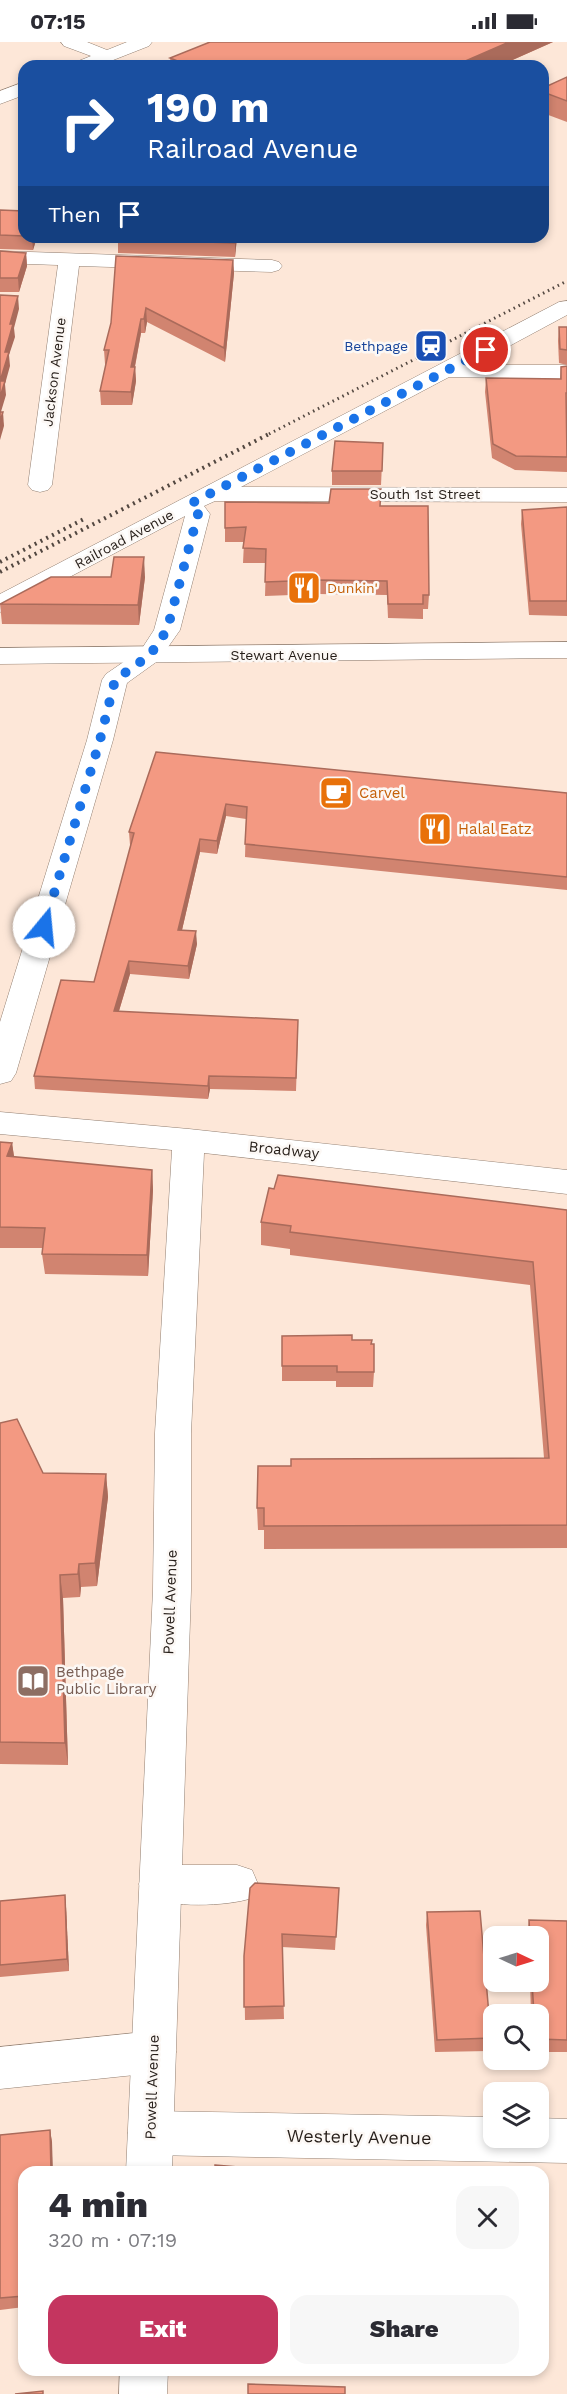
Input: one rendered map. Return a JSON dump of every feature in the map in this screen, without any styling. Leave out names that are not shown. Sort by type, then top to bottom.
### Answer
[{"type":"street","points":[[70,42],[108,56]]},
{"type":"street","points":[[98,60],[143,42]]},
{"type":"street","points":[[0,98],[18,90]]},
{"type":"street","points":[[0,257],[272,266]]},
{"type":"street","name":"Jackson Avenue","points":[[40,485],[69,259]]},
{"type":"street","name":"Railroad Avenue","points":[[0,604],[567,308]]},
{"type":"street","points":[[445,371],[567,372]]},
{"type":"street","name":"South 1st Street","points":[[201,499],[567,495]]},
{"type":"street","points":[[0,1073],[100,740],[115,680],[150,655],[167,630],[201,499]]},
{"type":"street","name":"Stewart Avenue","points":[[0,656],[567,650]]},
{"type":"street","name":"Broadway","points":[[0,1123],[189,1140],[567,1182]]},
{"type":"street","name":"Powell Avenue","points":[[150,2152],[172,1590],[173,1433],[189,1140]]},
{"type":"street","points":[[160,1884],[237,1884]]},
{"type":"street","points":[[0,2068],[154,2052]]},
{"type":"street","name":"Westerly Avenue","points":[[150,2152],[567,2141]]},
{"type":"street","points":[[143,2394],[144,2376]]},
{"type":"building","points":[[210,42],[509,42],[468,60],[175,60],[170,58]]},
{"type":"building","points":[[567,77],[567,101],[549,94],[549,85]]},
{"type":"building","points":[[0,210],[18,211],[18,236],[0,235]]},
{"type":"building","points":[[0,251],[26,253],[18,278],[0,278]]},
{"type":"building","points":[[116,256],[233,260],[224,348],[146,308],[144,319],[141,319],[131,367],[135,367],[131,392],[100,391],[109,350],[104,350],[111,323]]},
{"type":"building","points":[[0,295],[18,296],[5,352],[9,352],[0,381]]},
{"type":"building","points":[[559,327],[567,327],[567,350],[560,349]]},
{"type":"building","points":[[567,366],[567,457],[516,456],[493,444],[486,378],[561,379],[561,367]]},
{"type":"building","points":[[0,381],[5,381],[0,397]]},
{"type":"building","points":[[335,441],[383,443],[382,471],[332,471]]},
{"type":"building","points":[[331,489],[381,489],[380,506],[428,506],[429,595],[423,595],[423,604],[388,604],[387,581],[265,582],[266,549],[243,548],[246,527],[225,528],[225,502],[329,503]]},
{"type":"building","points":[[567,507],[567,601],[530,601],[522,510]]},
{"type":"building","points":[[114,557],[144,557],[138,605],[0,604],[51,577],[111,577]]},
{"type":"building","points":[[156,752],[567,793],[567,877],[245,844],[247,807],[226,804],[217,841],[200,839],[178,930],[196,931],[188,966],[129,961],[114,1011],[298,1020],[296,1078],[209,1076],[208,1086],[34,1076],[61,980],[94,982],[134,833],[129,832]]},
{"type":"building","points":[[0,1142],[12,1143],[7,1156],[152,1170],[147,1255],[42,1254],[45,1228],[0,1227]]},
{"type":"building","points":[[278,1175],[567,1210],[567,1525],[264,1526],[264,1508],[257,1508],[258,1466],[291,1466],[291,1459],[549,1458],[533,1262],[290,1232],[291,1226],[261,1222],[269,1188],[274,1189]]},
{"type":"building","points":[[352,1335],[352,1340],[372,1340],[374,1372],[337,1372],[337,1366],[282,1366],[282,1336]]},
{"type":"building","name":"Bethpage Public Library","points":[[17,1419],[43,1473],[106,1474],[95,1563],[79,1564],[78,1574],[60,1575],[65,1743],[0,1742],[0,1423]]},
{"type":"building","points":[[255,1883],[339,1888],[336,1937],[282,1934],[284,2006],[244,2007],[244,1956],[250,1888]]},
{"type":"building","points":[[65,1895],[67,1959],[0,1965],[0,1901]]},
{"type":"building","points":[[480,1911],[483,1992],[487,1992],[488,2004],[483,2004],[483,2038],[437,2040],[427,1912]]},
{"type":"building","points":[[529,1920],[567,1921],[567,2040],[549,2039],[549,2004],[533,2004],[533,1992],[549,1992],[549,1926],[529,1926]]},
{"type":"building","points":[[50,2130],[51,2166],[18,2166],[18,2296],[0,2298],[0,2135]]},
{"type":"building","points":[[248,2384],[345,2387],[345,2394],[248,2394]]},
{"type":"building","points":[[43,2391],[43,2394],[15,2394]]},
{"type":"railway","points":[[269,434],[567,281]]},
{"type":"railway","points":[[0,572],[271,433]]},
{"type":"railway","points":[[0,562],[86,518]]},
{"type":"place","name":"Bethpage","points":[[431,346]]},
{"type":"place","name":"Dunkin'","points":[[304,588]]},
{"type":"place","name":"Carvel","points":[[336,793]]},
{"type":"place","name":"Halal Eatz","points":[[435,829]]},
{"type":"place","name":"Bethpage Public Library","points":[[33,1681]]},
{"type":"route","points":[[44,927],[100,740],[115,680],[150,655],[167,630],[198,514],[190,504],[486,350]]}]
